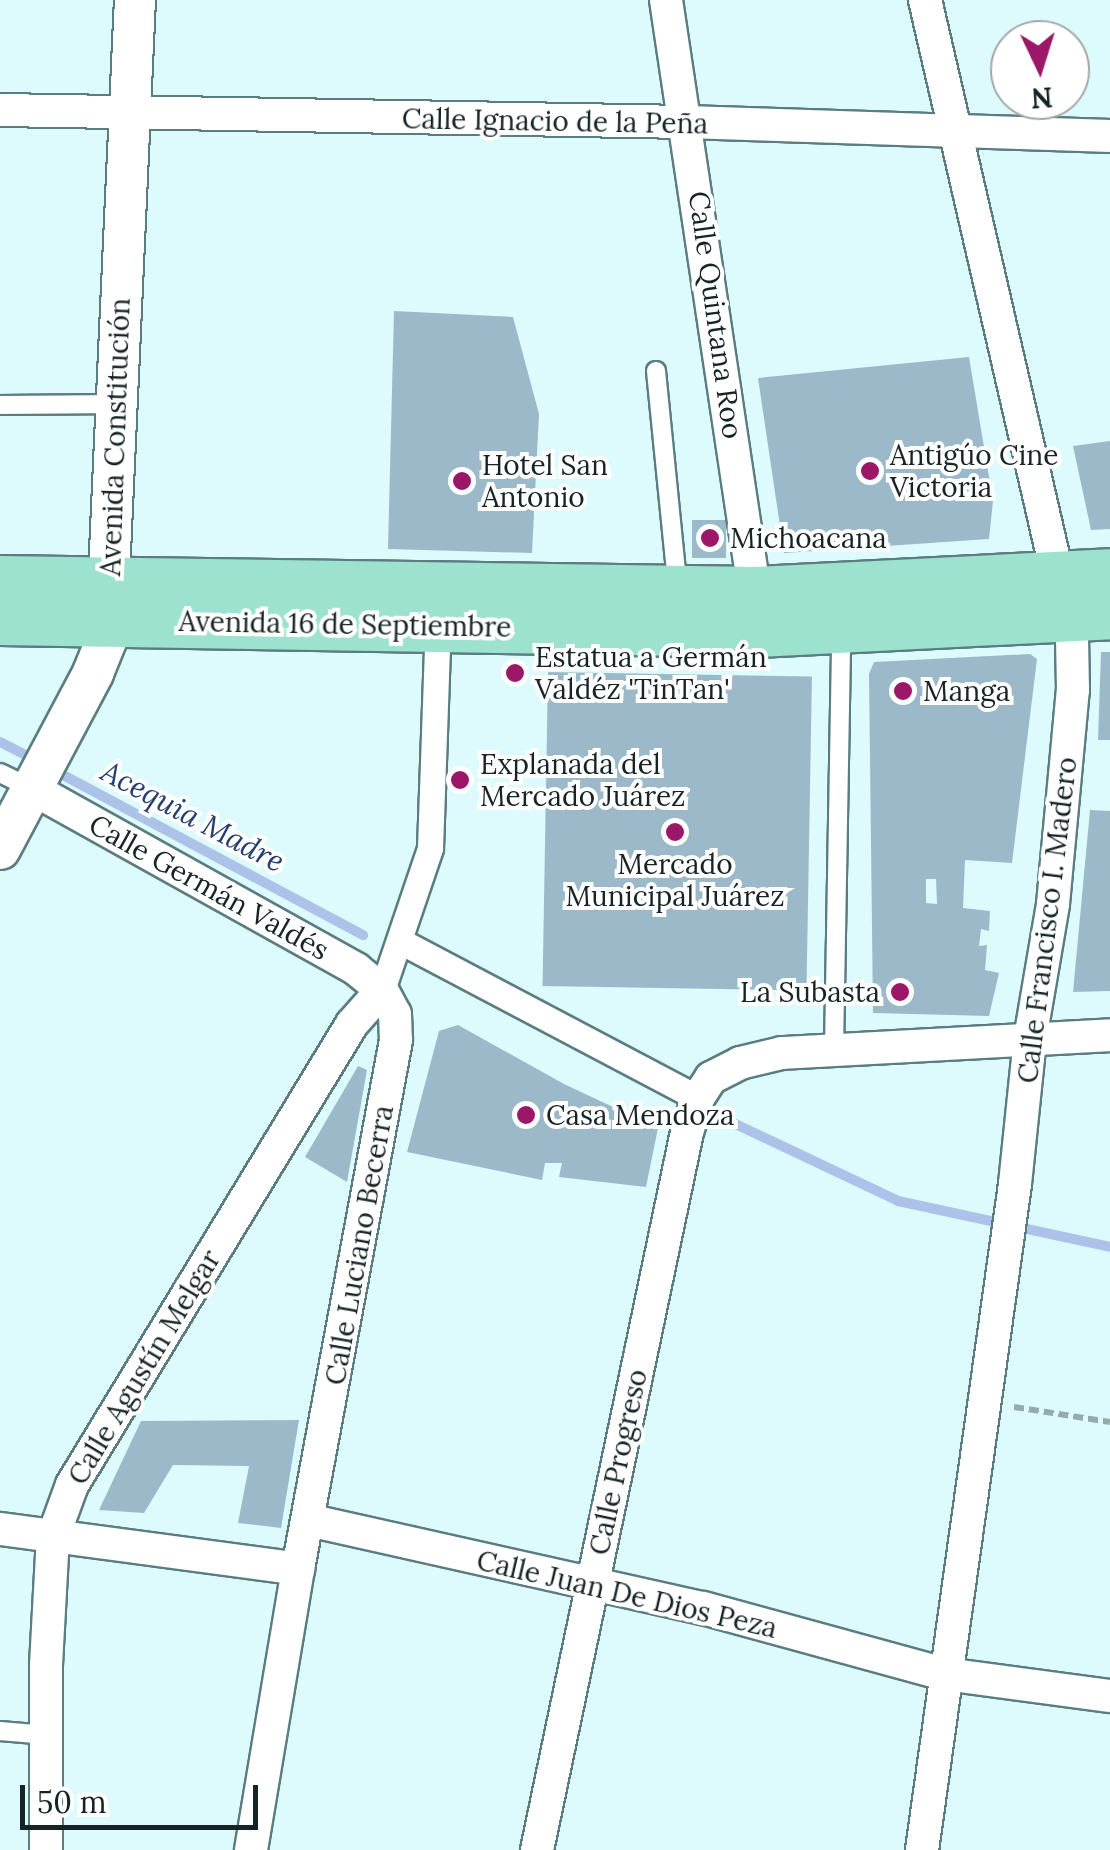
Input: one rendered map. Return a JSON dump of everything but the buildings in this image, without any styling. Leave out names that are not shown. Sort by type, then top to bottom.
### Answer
[{"type":"main road","name":"Avenida 16 de Septiembre","points":[[757,612],[841,630],[1078,603],[1110,575]]},
{"type":"main road","name":"Avenida 16 de Septiembre","points":[[0,582],[109,601],[757,612],[1078,603]]},
{"type":"main road","name":"Avenida 16 de Septiembre","points":[[0,619],[109,601]]},
{"type":"street","name":"Avenida Constitución","points":[[0,849],[23,782],[63,732],[93,673],[109,601],[135,0]]},
{"type":"street","name":"Calle Quintana Roo","points":[[666,0],[688,122],[757,612]]},
{"type":"street","name":"Calle Francisco I. Madero","points":[[922,1850],[1004,1267],[1030,1039],[1053,904],[1072,723],[1078,603],[954,133],[925,0]]},
{"type":"street","name":"Calle Ignacio de la Peña","points":[[0,110],[688,122],[1110,136]]},
{"type":"street","points":[[382,990],[430,848],[437,646]]},
{"type":"street","name":"Calle Germán Valdés","points":[[23,782],[356,968],[382,990]]},
{"type":"street","points":[[400,941],[704,1088],[740,1063],[782,1053],[1110,1035]]},
{"type":"street","name":"Calle Luciano Becerra","points":[[251,1850],[298,1569],[396,1040],[394,1014],[382,990]]},
{"type":"street","name":"Calle Agustín Melgar","points":[[46,1850],[46,1665],[53,1537],[72,1485],[352,1024],[382,990]]},
{"type":"street","name":"Calle Progreso","points":[[537,1850],[687,1132],[704,1088]]},
{"type":"street","name":"Calle Juan De Dios Peza","points":[[308,1520],[703,1608],[945,1674],[1110,1696]]},
{"type":"street","points":[[0,1529],[298,1569]]},
{"type":"lane","points":[[656,371],[678,611]]},
{"type":"lane","points":[[0,405],[115,404]]},
{"type":"lane","points":[[834,1050],[841,630]]},
{"type":"lane","points":[[0,1730],[47,1735]]},
{"type":"path","points":[[983,1402],[1110,1422]]},
{"type":"waterway","name":"Acequia Madre","points":[[0,742],[35,760]]},
{"type":"waterway","name":"Acequia Madre","points":[[50,768],[363,935]]},
{"type":"waterway","points":[[727,1120],[898,1201],[1110,1247]]},
{"type":"place","name":"Antigúo Cine Victoria","points":[[870,471]]},
{"type":"place","name":"Hotel San Antonio","points":[[462,481]]},
{"type":"place","name":"Michoacana","points":[[710,538]]},
{"type":"place","name":"Estatua a Germán Valdéz 'TinTan'","points":[[515,673]]},
{"type":"place","name":"Manga","points":[[903,691]]},
{"type":"place","name":"Explanada del Mercado Juárez","points":[[460,780]]},
{"type":"place","name":"Mercado Municipal Juárez","points":[[675,832]]},
{"type":"place","name":"La Subasta","points":[[900,992]]},
{"type":"place","name":"Casa Mendoza","points":[[526,1115]]}]
